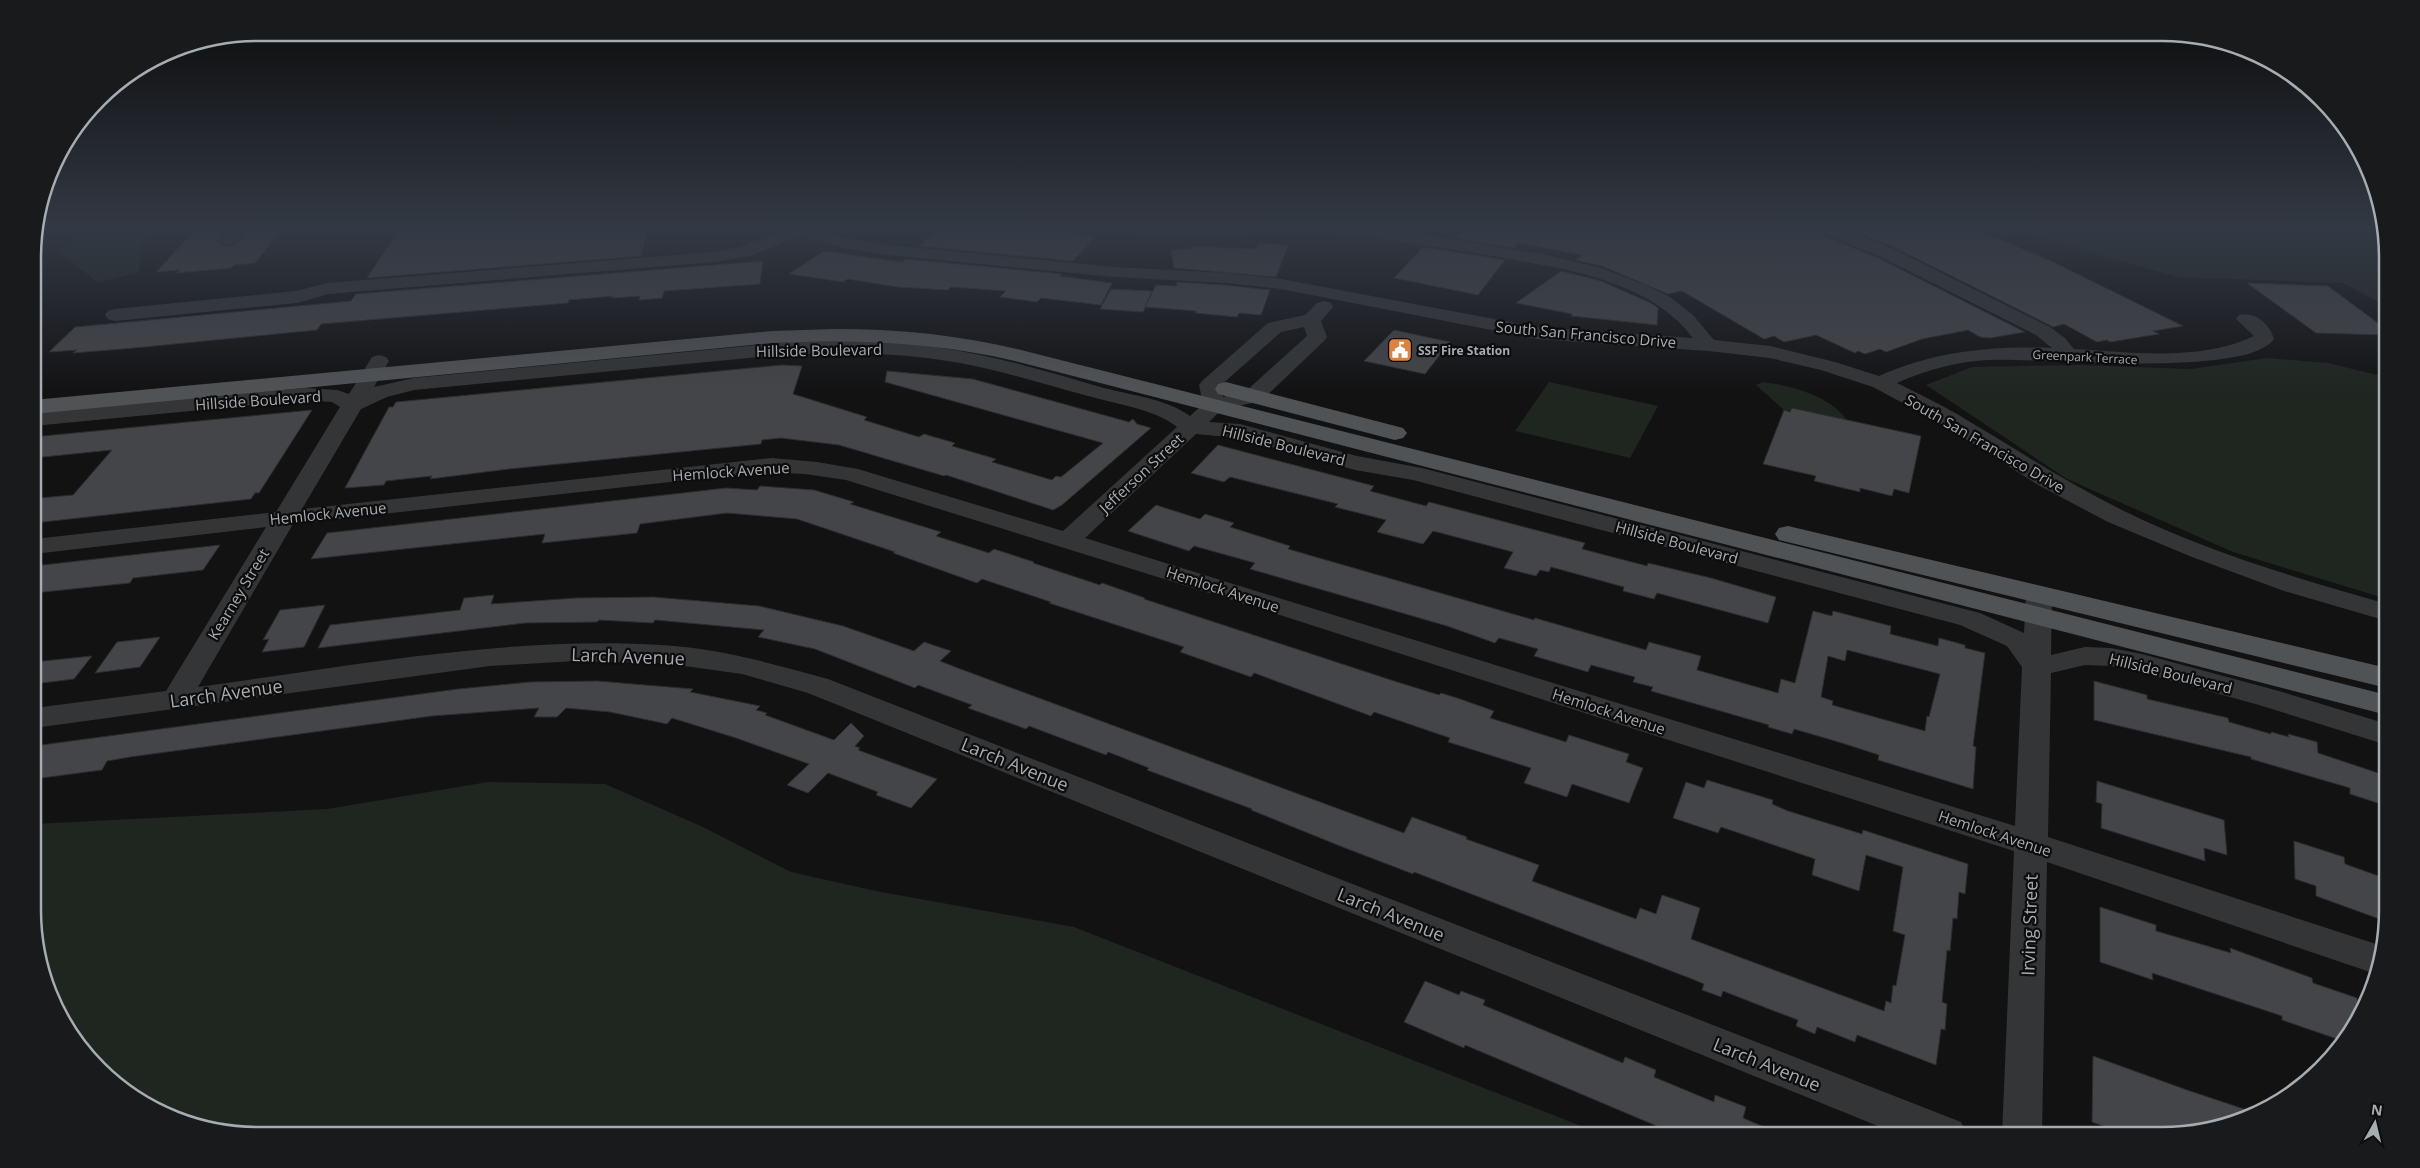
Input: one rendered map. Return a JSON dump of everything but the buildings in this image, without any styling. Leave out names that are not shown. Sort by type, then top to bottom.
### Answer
[{"type":"main road","name":"Hillside Boulevard","points":[[41,394],[765,338],[832,334],[932,339],[982,346],[1212,395],[2039,606],[2379,676]]},
{"type":"main road","name":"Hillside Boulevard","points":[[41,405],[375,368]]},
{"type":"main road","name":"Hillside Boulevard","points":[[1212,395],[1253,396],[1698,512],[2379,703]]},
{"type":"street","points":[[115,315],[297,298],[326,289],[381,285]]},
{"type":"street","name":"South San Francisco Drive","points":[[1279,285],[1537,333],[1708,345],[1770,352],[1828,366],[1880,383],[1948,418],[2048,481],[2117,517],[2201,552],[2284,582],[2379,611]]},
{"type":"street","points":[[1626,285],[1656,298],[1684,316],[1708,345]]},
{"type":"street","points":[[1950,285],[2043,331],[2058,342],[2069,356]]},
{"type":"street","points":[[1212,395],[1275,327],[1311,320],[1337,295]]},
{"type":"street","name":"Greenpark Terrace","points":[[1880,383],[1900,372],[1933,361],[1966,356],[2017,354],[2144,359],[2192,357],[2244,349],[2264,339],[2262,331],[2246,318]]},
{"type":"street","points":[[1253,396],[1317,337],[1311,320]]},
{"type":"street","name":"Hillside Boulevard","points":[[41,419],[305,394],[337,396],[352,405],[390,389],[426,382],[764,350],[846,346],[920,351],[988,363],[1146,405],[1174,414],[1191,427],[1240,431],[1355,463],[1414,473],[1970,620],[2017,640],[2037,667],[2085,656],[2126,660],[2269,698],[2379,732]]},
{"type":"street","name":"Kearney Street","points":[[175,700],[375,368]]},
{"type":"street","name":"Jefferson Street","points":[[1068,540],[1191,427],[1212,395]]},
{"type":"street","name":"Hemlock Avenue","points":[[41,545],[760,465],[792,465],[850,474],[1068,540],[2274,922],[2373,958]]},
{"type":"street","name":"Irving Street","points":[[2022,1127],[2039,606]]},
{"type":"street","name":"Larch Avenue","points":[[41,717],[499,657],[576,652],[663,654],[743,665],[818,686],[1927,1127]]},
{"type":"shaded area","points":[[2346,285],[2379,285],[2379,302]]},
{"type":"shaded area","points":[[2267,358],[2328,363],[2379,375],[2379,597],[2233,552],[2067,479],[1926,385],[1972,367],[2078,365],[2191,369]]},
{"type":"shaded area","points":[[1549,382],[1658,406],[1630,458],[1515,431]]},
{"type":"shaded area","points":[[1763,382],[1809,393],[1830,404],[1847,420],[1784,410],[1756,385]]},
{"type":"shaded area","points":[[488,782],[605,784],[703,827],[791,872],[876,891],[1074,927],[1584,1127],[258,1127],[216,1123],[189,1115],[150,1098],[126,1082],[86,1042],[70,1018],[53,979],[43,938],[41,910],[41,824],[327,809]]},
{"type":"place","name":"SSF Fire Station","points":[[1400,350]]}]
